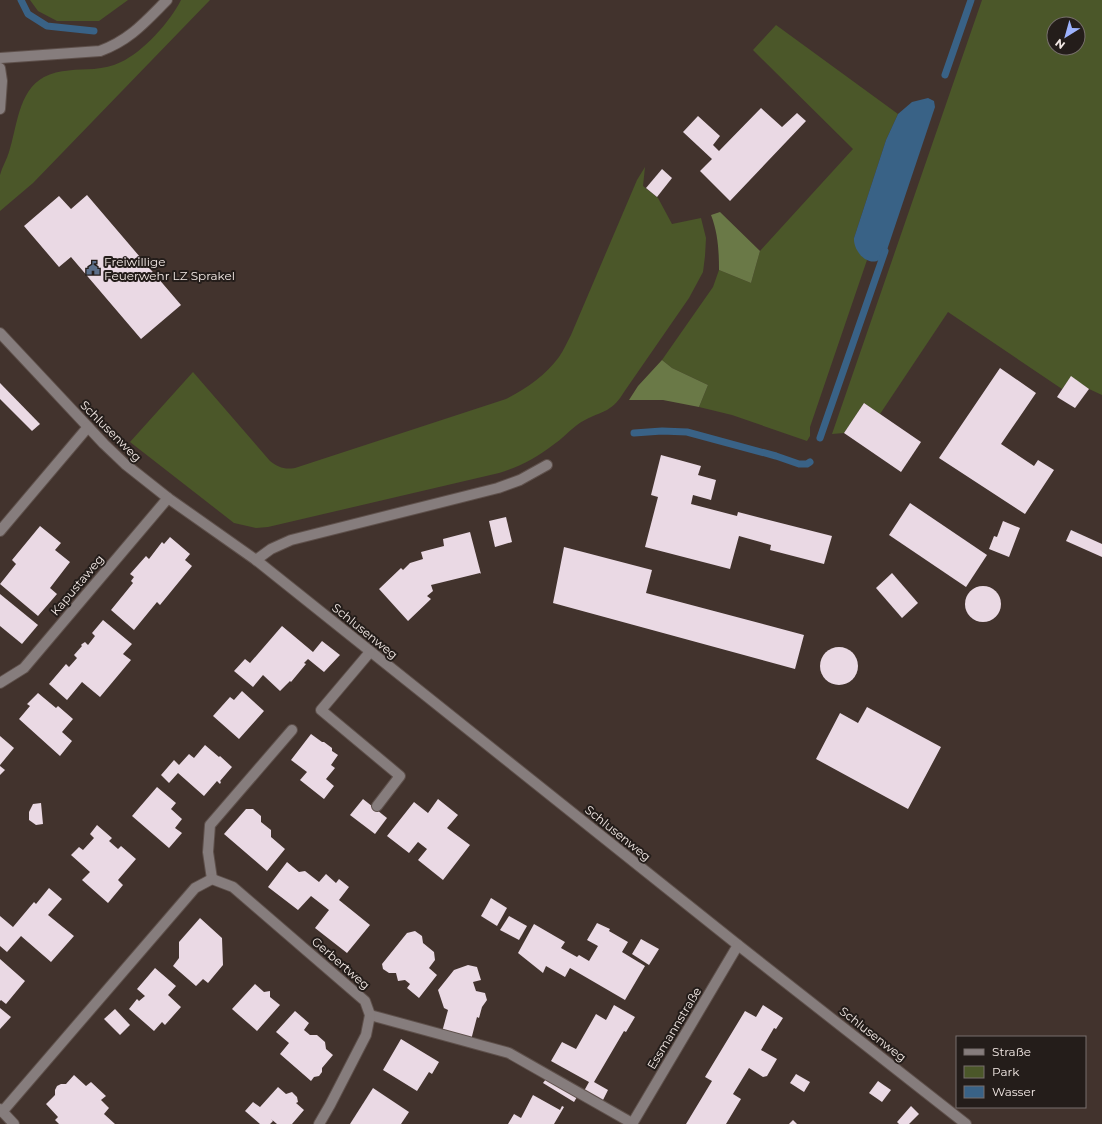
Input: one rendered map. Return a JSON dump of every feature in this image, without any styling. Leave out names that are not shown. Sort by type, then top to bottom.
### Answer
[{"type":"street","points":[[0,58],[100,51],[115,46],[128,38],[167,0]]},
{"type":"street","points":[[0,68],[2,81],[0,109]]},
{"type":"street","name":"Schlusenweg","points":[[0,333],[88,427],[125,464],[168,498],[256,560],[738,945],[966,1124]]},
{"type":"street","points":[[0,531],[88,427]]},
{"type":"street","points":[[256,560],[271,549],[291,540],[498,488],[520,480],[547,465]]},
{"type":"street","name":"Kapustaweg","points":[[0,684],[24,668],[168,498]]},
{"type":"street","points":[[370,652],[321,710],[400,776],[378,806]]},
{"type":"street","points":[[14,1124],[1,1111],[195,888],[212,879],[208,852],[210,825],[292,730]]},
{"type":"street","name":"Gerbertweg","points":[[212,879],[233,887],[365,1001],[370,1015]]},
{"type":"street","name":"Essmannstraße","points":[[632,1124],[738,945]]},
{"type":"street","points":[[319,1124],[366,1035],[370,1015],[509,1053],[632,1124]]},
{"type":"green space","points":[[30,0],[128,0],[99,21],[57,21],[38,11]]},
{"type":"green space","points":[[181,0],[210,0],[33,183],[0,211],[0,175],[9,152],[20,111],[29,91],[35,83],[50,74],[69,70],[94,69],[111,66],[129,57],[155,36],[170,18]]},
{"type":"green space","points":[[982,0],[1102,0],[1102,395],[1089,389],[1071,377],[1062,389],[948,312],[880,414],[864,403],[844,433],[832,434]]},
{"type":"green space","points":[[776,25],[898,114],[886,140],[854,238],[862,256],[867,260],[810,427],[810,436],[807,441],[732,415],[699,407],[708,385],[672,368],[662,360],[713,287],[719,270],[751,283],[760,251],[853,149],[753,50]]},
{"type":"green space","points":[[645,167],[643,186],[658,198],[672,224],[701,218],[706,238],[703,272],[689,298],[617,402],[607,410],[588,418],[574,427],[556,443],[527,462],[499,473],[268,527],[256,528],[234,523],[130,442],[193,372],[270,461],[288,469],[506,399],[542,376],[554,364],[562,352],[571,335],[637,180]]},
{"type":"green space","points":[[720,212],[760,251],[751,283],[719,270],[718,242],[711,215]]},
{"type":"green space","points":[[662,360],[672,368],[708,385],[699,407],[663,400],[629,400],[638,386]]},
{"type":"water","points":[[928,98],[934,101],[935,107],[887,250],[883,257],[877,261],[866,260],[857,251],[854,238],[886,140],[898,114],[912,102]]},
{"type":"building","points":[[761,108],[782,127],[797,113],[806,121],[730,201],[700,171],[712,159],[683,132],[698,116],[720,136],[713,145],[719,151]]},
{"type":"building","points":[[662,169],[672,178],[657,197],[646,188]]},
{"type":"building","points":[[87,195],[181,305],[141,339],[71,257],[59,267],[24,226],[59,196],[71,209]]},
{"type":"building","points":[[1000,368],[1036,393],[1001,444],[1034,466],[1038,460],[1054,470],[1025,514],[939,458]]},
{"type":"building","points":[[1071,376],[1089,389],[1075,408],[1057,397]]},
{"type":"building","points":[[0,383],[40,424],[32,431],[0,399]]},
{"type":"building","points":[[864,403],[921,442],[901,472],[844,433]]},
{"type":"building","points":[[661,455],[701,466],[698,475],[716,480],[711,500],[693,495],[691,504],[737,516],[738,512],[832,536],[824,564],[770,550],[771,545],[739,536],[730,569],[645,547],[658,497],[651,495]]},
{"type":"building","points":[[910,503],[987,555],[966,587],[889,535]]},
{"type":"building","points":[[506,517],[512,542],[495,547],[489,521]]},
{"type":"building","points":[[1003,521],[1020,528],[1009,557],[989,549],[994,536],[997,537]]},
{"type":"building","points":[[40,526],[61,543],[55,550],[70,562],[50,588],[57,594],[38,616],[0,584],[16,564],[12,560]]},
{"type":"building","points":[[1071,530],[1102,544],[1102,557],[1066,541]]},
{"type":"building","points":[[470,532],[481,574],[431,585],[433,591],[427,596],[431,599],[408,621],[379,589],[401,568],[403,570],[410,563],[423,559],[421,552],[444,546],[443,539]]},
{"type":"building","points":[[170,537],[190,554],[185,560],[192,566],[160,605],[157,602],[134,630],[111,610],[133,583],[131,581],[134,577],[130,574],[146,556],[149,559],[162,542],[164,544]]},
{"type":"building","points":[[564,547],[652,570],[646,593],[804,635],[795,669],[553,603]]},
{"type":"building","points":[[892,573],[918,603],[902,618],[876,588]]},
{"type":"building","points":[[987,586],[996,591],[1000,597],[1000,611],[996,617],[987,622],[979,622],[970,617],[966,611],[965,600],[970,591],[976,587]]},
{"type":"building","points":[[0,594],[38,625],[22,644],[0,626]]},
{"type":"building","points":[[103,620],[132,644],[123,654],[131,660],[100,697],[82,682],[67,700],[49,684],[66,664],[69,667],[77,658],[74,655],[82,644],[85,642],[88,645],[95,636],[92,633]]},
{"type":"building","points":[[282,626],[313,652],[322,641],[340,655],[324,672],[308,659],[304,663],[306,664],[291,682],[290,681],[280,691],[263,675],[253,687],[234,671],[245,659],[250,663]]},
{"type":"building","points":[[835,647],[843,647],[853,652],[857,659],[857,673],[853,680],[843,685],[835,685],[825,680],[823,677],[820,670],[820,662],[825,652],[828,650]]},
{"type":"building","points":[[242,691],[264,711],[239,739],[213,716],[230,697],[234,700]]},
{"type":"building","points":[[38,693],[56,708],[58,706],[73,719],[62,732],[72,741],[60,756],[19,719],[30,706],[27,704]]},
{"type":"building","points":[[867,707],[941,747],[908,809],[816,759],[840,713],[858,723]]},
{"type":"building","points":[[311,734],[332,748],[332,751],[338,755],[331,765],[335,768],[326,779],[334,786],[324,799],[300,780],[307,772],[291,760]]},
{"type":"building","points":[[0,736],[14,748],[0,765]]},
{"type":"building","points":[[205,745],[232,767],[220,781],[220,784],[217,781],[204,796],[178,773],[169,783],[161,775],[174,760],[179,765],[189,754],[194,758]]},
{"type":"building","points":[[0,766],[5,770],[0,775]]},
{"type":"building","points":[[157,787],[176,803],[171,809],[182,819],[175,828],[182,833],[169,848],[132,816]]},
{"type":"building","points":[[363,799],[387,818],[375,834],[350,815]]},
{"type":"building","points":[[438,799],[458,815],[447,828],[470,845],[443,880],[418,860],[427,849],[418,842],[409,853],[387,836],[414,802],[428,813]]},
{"type":"building","points":[[41,803],[43,824],[36,825],[29,820],[29,812],[33,804]]},
{"type":"building","points":[[246,809],[253,809],[261,816],[261,822],[271,830],[271,837],[285,849],[267,871],[224,834]]},
{"type":"building","points":[[97,825],[112,838],[109,841],[118,849],[121,846],[136,859],[118,880],[123,885],[108,903],[82,880],[90,872],[71,855],[79,847],[83,850],[94,838],[90,834]]},
{"type":"building","points":[[287,862],[299,872],[305,871],[319,882],[326,874],[336,883],[339,879],[349,887],[339,900],[370,925],[347,953],[315,928],[329,910],[311,896],[298,910],[268,887]]},
{"type":"building","points":[[49,888],[62,899],[48,915],[74,936],[51,962],[21,936],[7,952],[0,946],[0,916],[13,927],[34,902],[36,904]]},
{"type":"building","points":[[491,898],[507,908],[497,926],[481,916]]},
{"type":"building","points":[[509,916],[527,926],[519,940],[500,930]]},
{"type":"building","points":[[200,918],[222,938],[223,965],[208,983],[203,979],[196,986],[173,966],[179,958],[179,942]]},
{"type":"building","points":[[597,923],[610,929],[609,931],[628,942],[622,952],[645,966],[625,1000],[570,968],[565,977],[546,966],[543,973],[518,953],[534,924],[565,942],[561,948],[577,957],[579,955],[589,961],[598,946],[587,940]]},
{"type":"building","points":[[415,931],[422,936],[423,943],[434,952],[435,960],[429,968],[437,975],[419,998],[407,988],[410,984],[405,980],[398,981],[396,973],[389,973],[383,969],[382,964],[407,933]]},
{"type":"building","points":[[641,939],[659,949],[649,965],[632,954]]},
{"type":"building","points":[[0,959],[25,981],[6,1004],[1,1000],[0,1001]]},
{"type":"building","points":[[468,965],[477,967],[481,980],[473,982],[476,991],[485,993],[487,1000],[482,1007],[479,1018],[477,1017],[471,1040],[442,1032],[448,1010],[444,1008],[438,990],[454,970]]},
{"type":"building","points":[[155,968],[176,986],[168,995],[181,1007],[165,1025],[162,1022],[154,1031],[129,1009],[137,999],[139,1001],[145,996],[137,989]]},
{"type":"building","points":[[255,984],[264,992],[270,991],[270,997],[280,1005],[257,1031],[232,1009]]},
{"type":"building","points":[[614,1005],[635,1017],[626,1032],[624,1031],[594,1082],[608,1090],[602,1102],[584,1091],[589,1082],[551,1061],[562,1042],[576,1049],[596,1014],[606,1020]]},
{"type":"building","points":[[763,1005],[783,1018],[776,1029],[774,1028],[761,1050],[777,1059],[767,1076],[763,1077],[749,1068],[733,1094],[741,1099],[726,1124],[686,1124],[712,1081],[705,1077],[745,1011],[756,1017]]},
{"type":"building","points":[[0,1008],[11,1017],[0,1029]]},
{"type":"building","points":[[115,1009],[130,1025],[120,1035],[104,1019]]},
{"type":"building","points":[[295,1011],[309,1023],[304,1030],[310,1035],[317,1035],[325,1042],[326,1049],[333,1055],[322,1068],[322,1072],[319,1076],[314,1077],[311,1081],[280,1054],[289,1043],[276,1032]]},
{"type":"building","points":[[401,1039],[439,1062],[432,1074],[429,1072],[417,1091],[383,1070]]},
{"type":"building","points":[[796,1074],[810,1082],[804,1092],[790,1083]]},
{"type":"building","points":[[74,1075],[86,1086],[91,1082],[106,1096],[101,1100],[109,1108],[104,1114],[115,1124],[59,1124],[55,1120],[58,1117],[46,1104],[55,1095],[57,1086],[66,1084]]},
{"type":"building","points":[[546,1079],[577,1097],[574,1102],[543,1083]]},
{"type":"building","points":[[878,1081],[891,1090],[882,1102],[869,1093]]},
{"type":"building","points":[[278,1087],[286,1094],[292,1092],[297,1097],[298,1102],[296,1103],[304,1110],[292,1124],[277,1124],[271,1119],[273,1121],[270,1124],[260,1124],[245,1111],[253,1102],[260,1107]]},
{"type":"building","points":[[373,1088],[409,1112],[401,1124],[350,1124]]},
{"type":"building","points":[[533,1095],[560,1110],[562,1106],[564,1107],[554,1124],[508,1124],[514,1114],[521,1118]]},
{"type":"building","points":[[911,1106],[919,1114],[909,1124],[899,1124],[897,1122]]},
{"type":"building","points":[[793,1120],[797,1124],[789,1124]]},
{"type":"waterway","points":[[21,0],[28,14],[47,26],[94,31]]},
{"type":"waterway","points":[[945,75],[971,0]]},
{"type":"waterway","points":[[820,438],[885,251]]},
{"type":"waterway","points":[[634,433],[662,431],[687,432],[776,456],[799,464],[807,464],[810,462]]},
{"type":"place","name":"Freiwillige Feuerwehr LZ Sprakel","points":[[93,268]]}]
